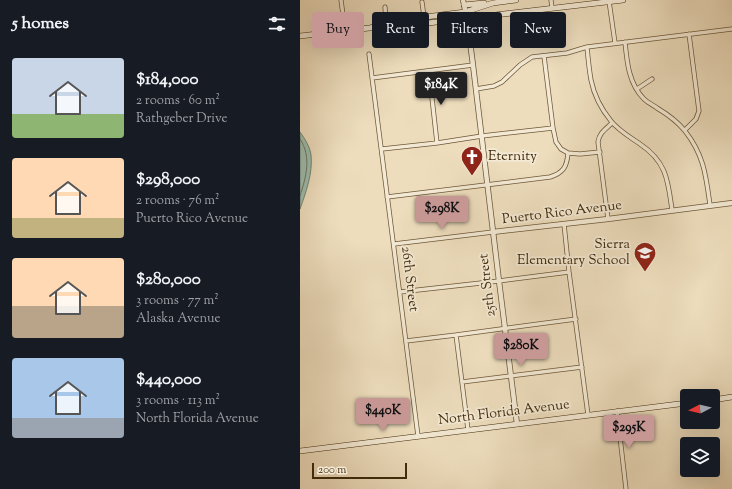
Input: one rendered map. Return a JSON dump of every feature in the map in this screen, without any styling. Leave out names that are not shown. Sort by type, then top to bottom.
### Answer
[{"type":"main road","points":[[464,2],[493,3],[516,0]]},
{"type":"main road","points":[[502,14],[623,0]]},
{"type":"main road","points":[[465,12],[493,3]]},
{"type":"main road","points":[[364,28],[372,27]]},
{"type":"main road","points":[[300,35],[312,34]]},
{"type":"main road","points":[[720,399],[732,397]]},
{"type":"main road","name":"North Florida Avenue","points":[[300,450],[680,404]]},
{"type":"street","points":[[341,0],[343,12]]},
{"type":"street","points":[[551,0],[552,8]]},
{"type":"street","points":[[609,1],[615,43]]},
{"type":"street","points":[[422,2],[423,12]]},
{"type":"street","name":"25th Street","points":[[464,2],[465,12]]},
{"type":"street","points":[[385,6],[385,12]]},
{"type":"street","points":[[476,89],[494,86],[502,82],[520,65],[532,57],[567,53],[587,47],[615,43],[732,29]]},
{"type":"street","points":[[685,130],[696,119],[699,111],[689,34]]},
{"type":"street","points":[[625,42],[628,67],[636,89],[645,100],[685,130],[697,149],[705,171],[710,206]]},
{"type":"street","points":[[587,47],[591,81],[601,107],[612,123],[624,134],[648,149],[658,159],[667,177],[672,210]]},
{"type":"street","name":"25th Street","points":[[471,48],[518,424]]},
{"type":"street","name":"26th Street","points":[[369,54],[418,436]]},
{"type":"street","points":[[544,56],[556,142],[561,150],[568,153],[580,154],[600,152]]},
{"type":"street","points":[[372,78],[473,65]]},
{"type":"street","points":[[429,71],[437,143]]},
{"type":"street","points":[[636,89],[652,79]]},
{"type":"street","points":[[608,219],[598,139],[602,132],[612,123]]},
{"type":"street","points":[[382,149],[553,128]]},
{"type":"street","points":[[387,197],[550,177],[558,174],[564,168],[568,161],[568,153]]},
{"type":"street","name":"Puerto Rico Avenue","points":[[394,244],[732,203]]},
{"type":"street","points":[[564,224],[588,415]]},
{"type":"street","points":[[400,292],[569,272]]},
{"type":"street","points":[[406,341],[576,319]]},
{"type":"street","points":[[456,335],[468,430]]},
{"type":"street","points":[[462,382],[582,367]]},
{"type":"street","points":[[616,411],[626,489]]},
{"type":"water","points":[[300,132],[310,149],[311,169],[305,196],[300,209]]},
{"type":"place","name":"Eternity","points":[[472,176]]},
{"type":"place","name":"Sierra Elementary School","points":[[645,272]]}]
